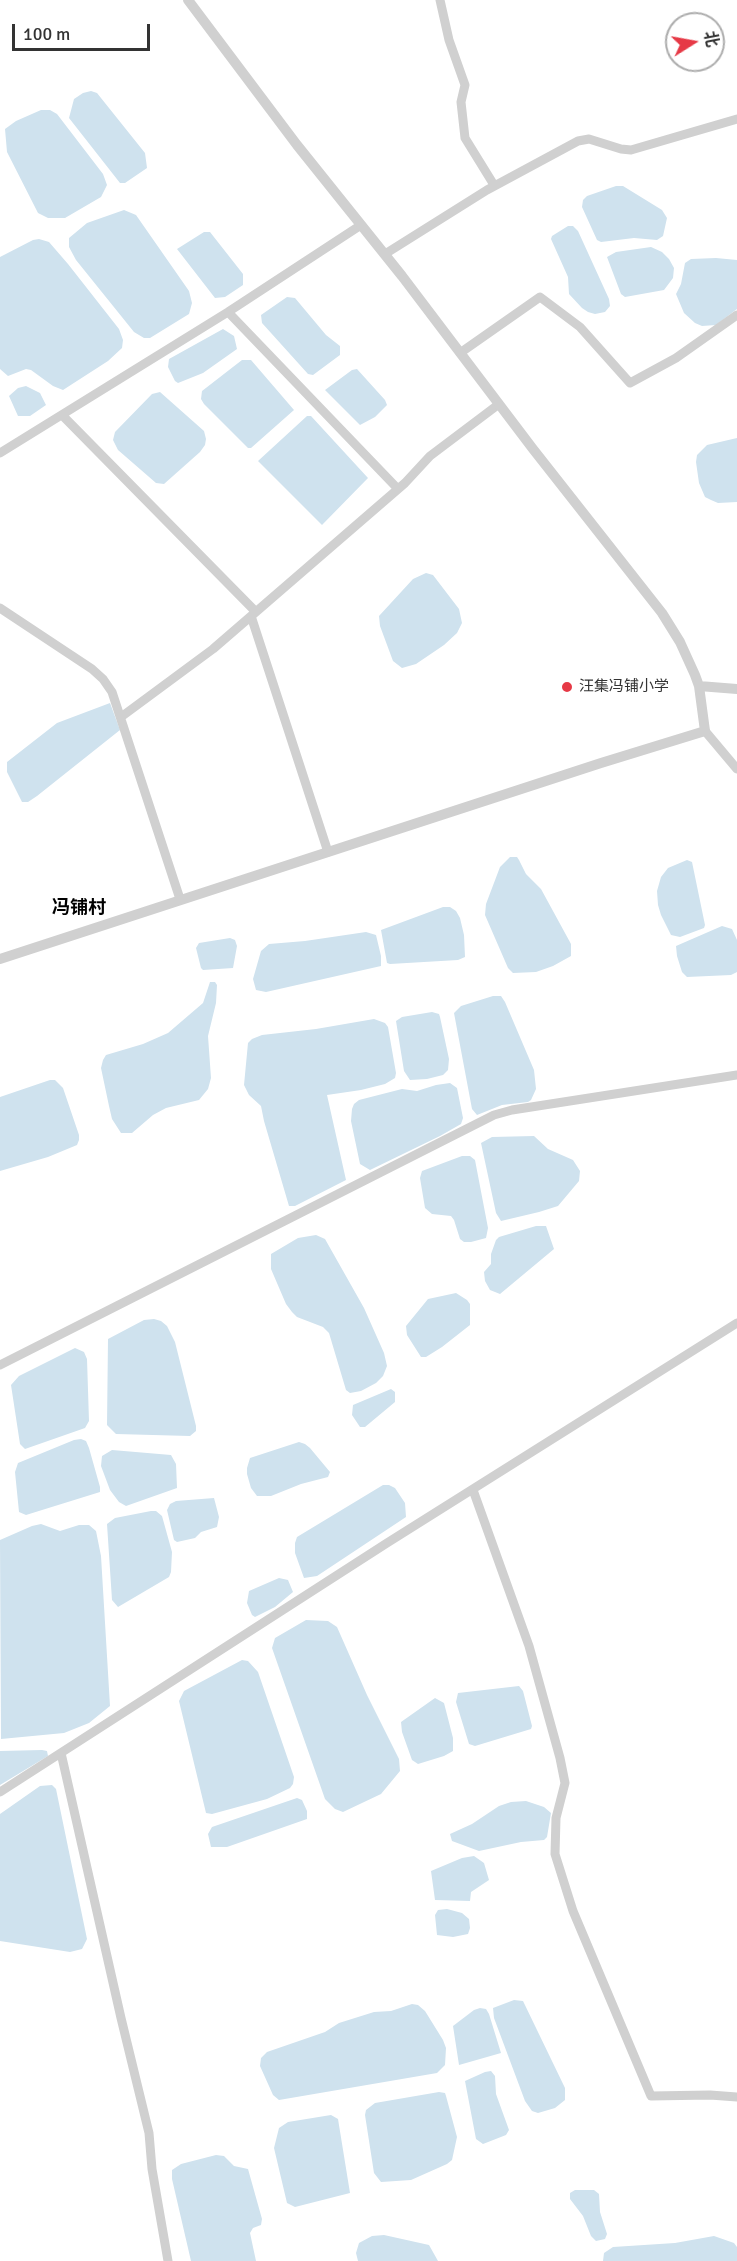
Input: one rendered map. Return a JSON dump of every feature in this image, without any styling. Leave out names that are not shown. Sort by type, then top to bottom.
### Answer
[{"type":"street","points":[[188,0],[297,145],[385,254],[662,613],[680,642],[699,686],[705,731],[737,769]]},
{"type":"street","points":[[440,0],[449,40],[465,85],[461,102],[465,138],[495,185]]},
{"type":"street","points":[[385,254],[495,185],[578,141],[589,139],[631,150],[737,119]]},
{"type":"street","points":[[0,453],[228,312],[361,225]]},
{"type":"street","points":[[460,353],[540,297],[580,327],[630,383],[676,358],[737,315]]},
{"type":"street","points":[[228,312],[398,489]]},
{"type":"street","points":[[122,717],[213,649],[398,489],[430,456],[499,404]]},
{"type":"street","points":[[62,415],[254,614],[328,852]]},
{"type":"street","points":[[0,608],[92,669],[112,693],[122,717],[180,899]]},
{"type":"street","points":[[699,686],[737,689]]},
{"type":"street","points":[[0,959],[601,762],[705,731]]},
{"type":"street","points":[[0,1365],[494,1115],[512,1110],[737,1075]]},
{"type":"street","points":[[0,1792],[737,1323]]},
{"type":"street","points":[[472,1490],[529,1646],[560,1758],[565,1783],[556,1818],[555,1854],[573,1911],[651,2096],[737,2097]]},
{"type":"street","points":[[61,1754],[149,2133],[152,2169],[168,2261]]},
{"type":"water","points":[[91,91],[97,93],[145,153],[147,168],[125,183],[120,183],[69,118],[74,99]]},
{"type":"water","points":[[41,110],[50,110],[57,114],[103,174],[107,185],[101,197],[65,218],[48,218],[38,213],[7,152],[5,129],[16,121]]},
{"type":"water","points":[[616,186],[623,186],[662,210],[667,218],[663,236],[657,240],[634,238],[601,242],[597,240],[582,207],[583,200],[587,196]]},
{"type":"water","points":[[124,210],[136,215],[189,291],[192,303],[189,314],[150,338],[144,338],[134,332],[76,260],[69,247],[69,238],[87,223]]},
{"type":"water","points":[[568,226],[573,226],[578,231],[609,299],[610,306],[605,312],[595,314],[588,312],[569,294],[568,277],[551,239]]},
{"type":"water","points":[[204,232],[210,232],[243,274],[243,285],[225,297],[215,298],[177,249]]},
{"type":"water","points":[[39,239],[49,242],[68,264],[119,329],[123,340],[122,348],[108,361],[63,390],[53,386],[31,370],[26,369],[8,376],[0,369],[0,257]]},
{"type":"water","points":[[651,247],[662,252],[669,259],[674,268],[673,278],[664,290],[625,297],[621,294],[607,257],[616,252]]},
{"type":"water","points":[[691,259],[737,260],[737,309],[716,325],[702,326],[684,313],[676,294],[681,284],[685,263]]},
{"type":"water","points":[[287,297],[295,298],[326,335],[340,346],[340,355],[313,375],[308,374],[262,323],[261,315]]},
{"type":"water","points":[[223,329],[234,336],[237,349],[203,373],[178,383],[175,381],[168,367],[169,359]]},
{"type":"water","points":[[242,360],[251,360],[294,410],[251,448],[248,448],[201,399],[202,391]]},
{"type":"water","points":[[357,369],[387,405],[375,417],[360,425],[325,390],[352,370]]},
{"type":"water","points":[[26,386],[40,393],[46,405],[30,416],[18,416],[9,396],[18,388]]},
{"type":"water","points":[[160,392],[204,431],[206,439],[200,452],[164,484],[156,483],[118,450],[113,440],[115,432],[152,394]]},
{"type":"water","points":[[307,416],[311,416],[368,478],[322,525],[258,461]]},
{"type":"water","points":[[737,438],[737,502],[718,503],[705,497],[699,483],[697,455],[707,445]]},
{"type":"water","points":[[426,573],[433,575],[459,609],[462,623],[457,633],[444,645],[416,664],[402,668],[393,661],[380,626],[379,616],[413,579]]},
{"type":"water","points":[[110,703],[120,730],[37,796],[28,802],[22,802],[7,772],[7,762],[57,723]]},
{"type":"water","points":[[510,857],[517,857],[526,874],[541,889],[571,944],[571,956],[536,972],[513,973],[508,968],[485,915],[486,904],[500,867]]},
{"type":"water","points":[[687,860],[692,862],[705,925],[704,928],[680,937],[671,935],[661,915],[657,891],[661,877],[668,868]]},
{"type":"water","points":[[443,907],[450,907],[460,918],[464,935],[465,957],[458,960],[387,963],[381,930]]},
{"type":"water","points":[[722,926],[732,929],[737,940],[737,972],[731,975],[687,977],[682,972],[676,946]]},
{"type":"water","points":[[366,932],[376,935],[381,966],[266,992],[256,990],[253,979],[261,951],[269,944]]},
{"type":"water","points":[[230,938],[235,940],[237,946],[233,968],[203,970],[196,948],[199,943]]},
{"type":"water","points":[[210,982],[215,982],[217,985],[216,1003],[208,1036],[211,1078],[208,1089],[199,1100],[166,1108],[153,1115],[132,1133],[121,1133],[112,1119],[101,1068],[103,1060],[106,1055],[143,1044],[168,1033],[203,1003]]},
{"type":"water","points":[[493,996],[501,996],[505,1002],[534,1070],[536,1089],[528,1102],[502,1105],[477,1115],[472,1109],[454,1013],[461,1006]]},
{"type":"water","points":[[432,1012],[439,1014],[440,1017],[449,1059],[448,1070],[443,1075],[410,1080],[404,1071],[396,1021],[402,1017]]},
{"type":"water","points":[[374,1019],[385,1023],[388,1027],[395,1078],[385,1084],[361,1090],[327,1095],[346,1180],[295,1206],[289,1206],[261,1106],[249,1095],[244,1085],[248,1043],[262,1035]]},
{"type":"water","points":[[55,1080],[63,1088],[79,1135],[77,1145],[48,1157],[0,1171],[0,1097]]},
{"type":"water","points":[[450,1083],[457,1088],[463,1118],[461,1124],[370,1170],[360,1164],[351,1121],[354,1104],[359,1100],[402,1089],[417,1091]]},
{"type":"water","points":[[534,1136],[548,1149],[573,1160],[580,1171],[579,1181],[558,1206],[501,1221],[496,1213],[481,1143],[492,1137]]},
{"type":"water","points":[[462,1156],[470,1156],[475,1160],[488,1228],[486,1238],[471,1242],[464,1242],[460,1239],[451,1216],[432,1214],[425,1208],[420,1178],[422,1171]]},
{"type":"water","points":[[536,1226],[546,1226],[554,1249],[500,1294],[490,1290],[485,1281],[484,1272],[491,1264],[491,1254],[496,1240],[499,1237]]},
{"type":"water","points":[[316,1235],[325,1239],[364,1308],[384,1353],[387,1366],[383,1376],[376,1383],[361,1391],[350,1393],[346,1390],[329,1333],[323,1327],[297,1317],[292,1312],[286,1304],[271,1269],[271,1254],[298,1238]]},
{"type":"water","points":[[456,1293],[470,1304],[470,1325],[442,1347],[426,1357],[421,1357],[407,1335],[406,1326],[428,1299]]},
{"type":"water","points":[[154,1319],[167,1326],[175,1342],[196,1426],[196,1431],[190,1436],[116,1434],[107,1425],[108,1339],[144,1320]]},
{"type":"water","points":[[75,1348],[84,1352],[87,1359],[89,1421],[85,1428],[25,1449],[20,1444],[11,1385],[19,1376]]},
{"type":"water","points":[[391,1389],[395,1392],[395,1402],[365,1427],[360,1427],[352,1415],[353,1405]]},
{"type":"water","points":[[81,1439],[86,1441],[89,1448],[100,1492],[26,1515],[19,1512],[15,1472],[18,1463]]},
{"type":"water","points":[[299,1442],[310,1448],[330,1472],[328,1477],[301,1484],[271,1496],[257,1496],[251,1488],[247,1474],[250,1458]]},
{"type":"water","points":[[112,1450],[171,1455],[176,1464],[177,1488],[126,1506],[119,1502],[110,1490],[101,1466],[102,1456]]},
{"type":"water","points":[[383,1485],[395,1488],[405,1503],[406,1517],[317,1576],[304,1578],[295,1553],[297,1537]]},
{"type":"water","points":[[214,1498],[219,1517],[217,1527],[201,1532],[195,1538],[177,1542],[174,1540],[167,1510],[170,1504],[176,1501]]},
{"type":"water","points":[[156,1511],[162,1516],[172,1552],[171,1572],[169,1577],[118,1607],[112,1600],[107,1524],[115,1518]]},
{"type":"water","points":[[41,1524],[60,1531],[79,1525],[89,1525],[96,1531],[101,1556],[110,1706],[89,1723],[64,1733],[1,1739],[0,1540]]},
{"type":"water","points":[[279,1578],[288,1580],[293,1592],[275,1607],[255,1617],[252,1615],[247,1603],[249,1591]]},
{"type":"water","points":[[306,1620],[328,1621],[337,1627],[399,1759],[400,1771],[381,1794],[343,1812],[335,1809],[325,1799],[272,1648],[275,1638]]},
{"type":"water","points":[[242,1660],[248,1661],[258,1672],[294,1777],[293,1784],[290,1788],[267,1799],[212,1814],[206,1813],[179,1701],[184,1691]]},
{"type":"water","points":[[519,1686],[523,1691],[531,1729],[475,1746],[469,1744],[456,1702],[458,1693]]},
{"type":"water","points":[[435,1698],[444,1703],[453,1738],[453,1751],[418,1764],[412,1760],[402,1732],[401,1722]]},
{"type":"water","points":[[0,1751],[47,1751],[48,1756],[0,1785]]},
{"type":"water","points":[[52,1785],[56,1789],[87,1939],[82,1949],[70,1952],[0,1941],[0,1814],[40,1786]]},
{"type":"water","points":[[297,1798],[302,1800],[307,1811],[307,1819],[227,1847],[211,1847],[208,1834],[212,1827]]},
{"type":"water","points":[[526,1801],[544,1807],[551,1813],[547,1837],[544,1840],[521,1842],[479,1851],[452,1841],[450,1834],[472,1824],[499,1806]]},
{"type":"water","points":[[474,1856],[484,1863],[489,1880],[471,1892],[470,1901],[435,1900],[431,1871],[462,1858]]},
{"type":"water","points":[[447,1909],[462,1913],[469,1919],[468,1934],[453,1937],[437,1935],[435,1915],[438,1910]]},
{"type":"water","points":[[514,2000],[523,2001],[565,2088],[565,2100],[555,2108],[538,2113],[532,2111],[525,2101],[494,2018],[493,2008]]},
{"type":"water","points":[[412,2004],[418,2005],[425,2011],[446,2048],[445,2065],[437,2073],[279,2100],[273,2095],[260,2066],[261,2058],[267,2052],[325,2032],[339,2023],[374,2012],[391,2011]]},
{"type":"water","points":[[480,2008],[486,2009],[489,2014],[501,2053],[459,2065],[453,2026]]},
{"type":"water","points":[[491,2071],[495,2076],[496,2094],[509,2130],[506,2135],[483,2144],[476,2139],[465,2081]]},
{"type":"water","points":[[439,2092],[445,2093],[457,2137],[452,2160],[411,2180],[381,2182],[374,2173],[366,2110],[375,2103]]},
{"type":"water","points":[[331,2115],[338,2119],[350,2193],[295,2207],[287,2203],[274,2148],[279,2128],[288,2122]]},
{"type":"water","points":[[216,2155],[224,2156],[234,2166],[248,2169],[262,2219],[261,2225],[253,2228],[250,2233],[256,2261],[191,2261],[172,2179],[172,2170],[181,2164]]},
{"type":"water","points":[[575,2190],[594,2190],[599,2194],[600,2212],[607,2234],[605,2239],[596,2241],[591,2236],[583,2216],[570,2199],[570,2193]]},
{"type":"water","points":[[384,2235],[429,2245],[438,2261],[358,2261],[356,2253],[359,2243],[372,2236]]},
{"type":"water","points":[[714,2236],[734,2243],[737,2247],[737,2261],[603,2261],[604,2253],[613,2247],[675,2243]]},
{"type":"place","name":"汪集冯铺小学","points":[[567,687]]},
{"type":"district","name":"冯铺村","points":[[79,908]]}]
